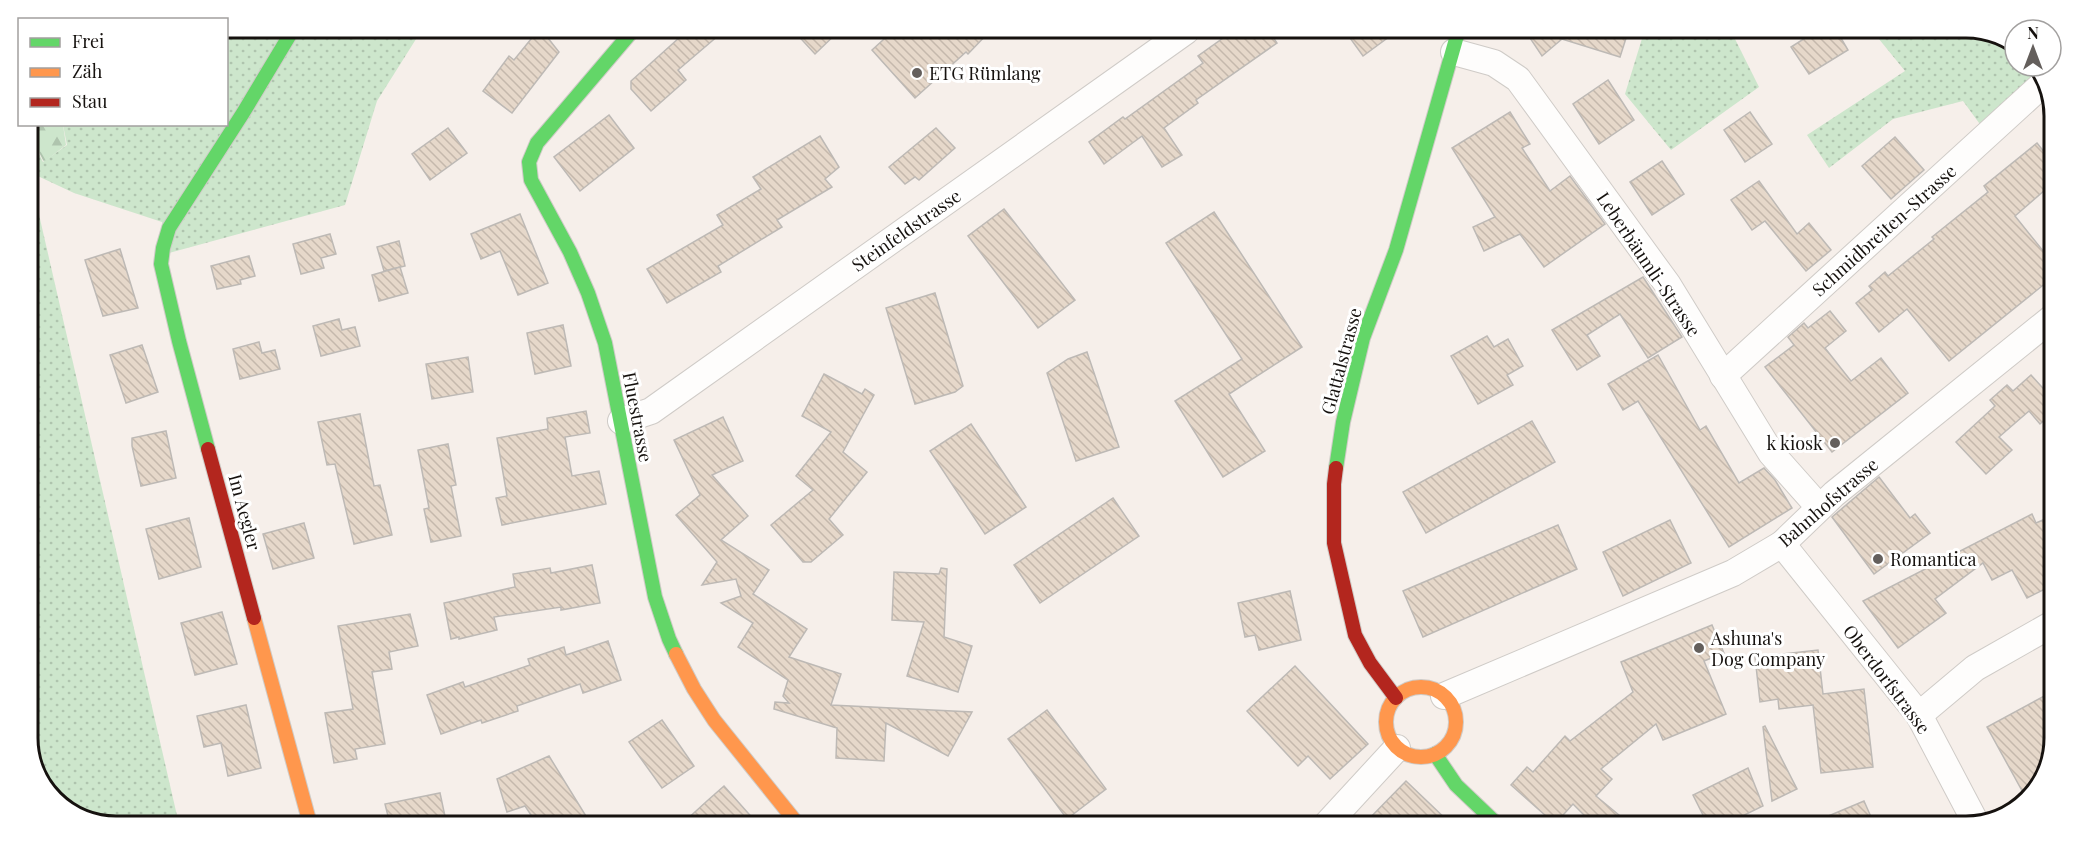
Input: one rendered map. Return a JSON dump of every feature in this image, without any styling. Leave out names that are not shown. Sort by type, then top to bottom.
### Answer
[{"type":"street","name":"Im Aegler","points":[[288,38],[169,228],[161,264],[308,816]]},
{"type":"street","name":"Fluestrasse","points":[[626,38],[537,143],[529,162],[531,180],[570,252],[588,293],[605,343],[655,597],[669,639],[694,689],[714,720],[791,816]]},
{"type":"street","name":"Steinfeldstrasse","points":[[621,421],[651,411],[1176,38]]},
{"type":"street","name":"Leberbäumli-Strasse","points":[[1456,42],[1518,79],[1547,116],[1668,285],[1771,453],[1818,507]]},
{"type":"street","name":"Glattalstrasse","points":[[1396,698],[1370,663],[1355,635],[1334,543],[1334,484],[1343,422],[1363,338],[1396,250],[1456,42]]},
{"type":"street","name":"Schmidbreiten-Strasse","points":[[1723,376],[2039,88]]},
{"type":"street","name":"Bahnhofstrasse","points":[[1444,696],[1733,573],[1782,544],[1818,507],[2043,332]]},
{"type":"street","name":"Oberdorfstrasse","points":[[1782,544],[1919,716],[1972,815]]},
{"type":"street","points":[[1919,716],[1976,668],[2044,629]]},
{"type":"street","points":[[1423,687],[1444,696],[1451,705],[1456,727],[1448,745],[1428,757],[1416,757],[1397,748],[1387,732],[1386,723],[1387,713],[1396,698],[1413,688],[1423,687]]},
{"type":"street","points":[[1334,816],[1397,748]]},
{"type":"street","points":[[1435,754],[1456,785],[1489,816]]},
{"type":"green space","points":[[228,38],[417,38],[377,101],[345,205],[169,253],[162,222],[74,193],[38,176],[38,152],[43,162],[67,145],[63,126],[228,126]]},
{"type":"green space","points":[[1642,38],[1734,38],[1759,87],[1671,150],[1625,94]]},
{"type":"green space","points":[[1878,38],[1981,39],[2003,47],[2003,78],[2034,78],[2035,80],[1982,127],[1963,101],[1893,119],[1829,168],[1807,135],[1905,71]]},
{"type":"green space","points":[[38,126],[63,126],[66,145],[44,162],[38,150]]},
{"type":"green space","points":[[38,210],[177,816],[115,816],[86,810],[57,789],[46,772],[39,753]]},
{"type":"building","points":[[532,38],[548,38],[559,52],[512,113],[483,91],[509,56],[514,60]]},
{"type":"building","points":[[679,38],[715,38],[678,70],[686,80],[651,111],[631,89],[631,81]]},
{"type":"building","points":[[800,38],[832,38],[815,54]]},
{"type":"building","name":"ETG Rümlang","points":[[885,38],[983,38],[968,54],[966,52],[915,98],[872,50]]},
{"type":"building","points":[[1223,38],[1274,38],[1277,43],[1196,100],[1198,103],[1164,128],[1182,155],[1162,167],[1142,136],[1104,164],[1089,142],[1203,63],[1198,56]]},
{"type":"building","points":[[1350,38],[1387,38],[1363,56]]},
{"type":"building","points":[[1530,38],[1626,38],[1620,57],[1562,39],[1542,56]]},
{"type":"building","points":[[1805,38],[1841,38],[1848,50],[1809,74],[1791,47]]},
{"type":"building","points":[[1608,80],[1634,120],[1599,144],[1573,104]]},
{"type":"building","points":[[1510,112],[1530,144],[1522,148],[1550,191],[1570,176],[1605,224],[1544,267],[1520,234],[1484,251],[1473,227],[1495,217],[1452,148]]},
{"type":"building","points":[[1750,112],[1772,144],[1745,162],[1724,130]]},
{"type":"building","points":[[609,115],[634,148],[580,191],[554,157]]},
{"type":"building","points":[[448,128],[467,153],[430,180],[412,154]]},
{"type":"building","points":[[936,128],[955,148],[919,180],[915,177],[905,184],[889,167]]},
{"type":"building","points":[[820,136],[839,167],[825,179],[832,187],[777,220],[782,227],[718,266],[721,272],[667,303],[647,269],[723,225],[717,215],[761,189],[753,177]]},
{"type":"building","points":[[1895,137],[1924,170],[1891,199],[1862,166]]},
{"type":"building","points":[[2037,143],[2043,151],[2043,192],[2015,216],[2043,251],[2043,285],[1949,361],[1907,309],[1879,332],[1856,303],[1872,290],[1869,286],[1885,272],[1888,276],[1988,192],[1984,186]]},
{"type":"building","points":[[1662,161],[1684,194],[1652,215],[1630,182]]},
{"type":"building","points":[[1759,181],[1797,234],[1809,223],[1831,250],[1806,271],[1765,221],[1752,230],[1731,200]]},
{"type":"building","points":[[1004,209],[1075,300],[1038,328],[968,236]]},
{"type":"building","points":[[1214,212],[1302,347],[1229,394],[1265,451],[1223,477],[1175,401],[1242,359],[1166,243]]},
{"type":"building","points":[[520,214],[548,283],[518,295],[500,251],[481,259],[471,234]]},
{"type":"building","points":[[330,234],[336,254],[321,258],[324,268],[301,274],[293,244]]},
{"type":"building","points":[[399,241],[405,266],[384,271],[377,247]]},
{"type":"building","points":[[120,249],[138,308],[103,316],[85,260]]},
{"type":"building","points":[[249,256],[255,276],[240,280],[241,284],[217,289],[211,266]]},
{"type":"building","points":[[400,267],[408,293],[379,301],[372,275]]},
{"type":"building","points":[[1643,277],[1682,337],[1648,358],[1620,314],[1587,335],[1600,356],[1577,370],[1552,330]]},
{"type":"building","points":[[935,293],[963,386],[955,392],[915,404],[886,308]]},
{"type":"building","points":[[1830,311],[1846,331],[1825,348],[1851,381],[1881,358],[1908,393],[1832,452],[1765,367],[1794,345],[1788,337],[1804,323],[1808,328]]},
{"type":"building","points":[[339,319],[342,330],[355,327],[360,346],[321,356],[313,326]]},
{"type":"building","points":[[563,325],[571,366],[535,374],[527,333]]},
{"type":"building","points":[[1487,336],[1494,347],[1508,339],[1523,366],[1507,375],[1513,385],[1478,404],[1451,356]]},
{"type":"building","points":[[259,342],[262,353],[275,350],[280,369],[240,379],[233,349]]},
{"type":"building","points":[[142,345],[158,392],[126,403],[110,355]]},
{"type":"building","points":[[1087,352],[1119,447],[1076,461],[1047,373],[1068,359]]},
{"type":"building","points":[[1658,355],[1700,430],[1706,426],[1739,483],[1764,468],[1775,480],[1792,508],[1729,547],[1638,401],[1623,410],[1608,384]]},
{"type":"building","points":[[468,357],[473,392],[432,399],[426,364]]},
{"type":"building","points":[[824,374],[862,394],[865,389],[874,395],[843,452],[867,472],[829,519],[843,535],[811,562],[803,562],[771,525],[813,490],[796,476],[831,432],[802,416]]},
{"type":"building","points":[[2031,375],[2043,389],[2043,421],[2040,424],[2029,411],[1999,437],[2012,450],[1986,474],[1956,442],[1995,406],[1990,400],[2007,385],[2013,391]]},
{"type":"building","points":[[586,411],[590,433],[565,437],[572,476],[599,471],[606,504],[502,525],[496,498],[507,496],[497,438],[548,429],[547,418]]},
{"type":"building","points":[[360,414],[374,486],[380,485],[392,535],[354,544],[335,464],[327,465],[318,422]]},
{"type":"building","points":[[723,417],[743,461],[712,475],[748,516],[721,540],[769,570],[753,594],[807,629],[789,657],[841,674],[831,705],[972,712],[948,756],[886,723],[884,761],[836,758],[837,728],[774,709],[775,702],[789,703],[783,696],[788,680],[738,647],[753,623],[721,603],[741,596],[736,579],[702,585],[717,562],[676,515],[700,495],[674,440]]},
{"type":"building","points":[[1532,421],[1555,462],[1426,533],[1403,492]]},
{"type":"building","points":[[971,424],[1026,507],[985,534],[930,451]]},
{"type":"building","points":[[166,431],[176,478],[141,486],[132,438]]},
{"type":"building","points":[[448,444],[456,485],[451,486],[461,536],[431,542],[424,509],[429,508],[418,450]]},
{"type":"building","points":[[1879,477],[1910,518],[1915,514],[1930,533],[1874,574],[1832,517]]},
{"type":"building","points":[[1113,498],[1139,536],[1040,603],[1014,565]]},
{"type":"building","points":[[2032,514],[2036,523],[2044,520],[2044,590],[2027,598],[2012,570],[1992,580],[1983,563],[1935,599],[1946,613],[1898,648],[1863,601]]},
{"type":"building","points":[[189,518],[201,567],[159,579],[146,529]]},
{"type":"building","points":[[1670,520],[1691,563],[1623,596],[1603,552]]},
{"type":"building","points":[[304,523],[314,558],[273,569],[263,534]]},
{"type":"building","points":[[1558,525],[1577,569],[1423,637],[1403,591]]},
{"type":"building","points":[[592,565],[600,603],[561,610],[561,607],[494,617],[497,630],[451,639],[444,603],[515,587],[513,574],[550,568],[551,573]]},
{"type":"building","points":[[941,568],[947,569],[944,637],[972,646],[958,692],[907,676],[924,622],[892,620],[894,572],[939,574]]},
{"type":"building","points":[[1290,591],[1301,640],[1259,650],[1255,635],[1245,637],[1238,603]]},
{"type":"building","points":[[222,612],[237,664],[195,675],[181,623]]},
{"type":"building","points":[[410,614],[418,646],[389,652],[392,669],[372,672],[385,744],[355,749],[357,759],[334,763],[325,713],[353,709],[338,626]]},
{"type":"building","points":[[1712,625],[1724,653],[1704,661],[1726,714],[1663,740],[1656,724],[1601,769],[1612,779],[1596,796],[1620,816],[1585,816],[1573,804],[1562,816],[1546,816],[1511,785],[1527,767],[1533,772],[1565,736],[1570,741],[1633,692],[1621,662]]},
{"type":"building","points":[[608,641],[621,680],[583,693],[580,684],[517,706],[518,711],[482,723],[481,720],[441,734],[427,695],[463,682],[465,687],[530,665],[528,659],[564,647],[566,655]]},
{"type":"building","points":[[1818,650],[1823,694],[1864,689],[1873,767],[1821,773],[1813,705],[1779,709],[1778,699],[1760,702],[1755,657]]},
{"type":"building","points":[[1295,666],[1368,744],[1330,779],[1308,756],[1298,766],[1247,711]]},
{"type":"building","points":[[2044,696],[2042,753],[2033,777],[2022,791],[1987,727]]},
{"type":"building","points":[[246,705],[261,768],[228,776],[221,743],[204,747],[197,716]]},
{"type":"building","points":[[1047,710],[1106,789],[1071,816],[1065,816],[1008,739]]},
{"type":"building","points":[[662,720],[694,766],[662,788],[629,742]]},
{"type":"building","points":[[1765,726],[1797,789],[1772,801],[1763,727]]},
{"type":"building","points":[[549,756],[586,816],[532,816],[525,806],[507,812],[497,779]]},
{"type":"building","points":[[1748,768],[1763,806],[1742,816],[1704,816],[1693,795]]},
{"type":"building","points":[[1406,781],[1443,816],[1372,816]]},
{"type":"building","points":[[724,786],[751,816],[691,816]]},
{"type":"building","points":[[440,793],[445,816],[388,816],[385,804]]},
{"type":"building","points":[[1864,801],[1871,816],[1828,816]]},
{"type":"traffic: fast","points":[[208,449],[161,264],[163,248],[169,228],[288,38]]},
{"type":"traffic: fast","points":[[626,38],[537,143],[529,162],[531,180],[570,252],[588,293],[605,343],[655,597],[676,654]]},
{"type":"traffic: fast","points":[[1336,468],[1343,422],[1363,338],[1396,250],[1456,38]]},
{"type":"traffic: fast","points":[[1435,754],[1456,785],[1489,816]]},
{"type":"traffic: slow","points":[[254,618],[308,816]]},
{"type":"traffic: slow","points":[[676,654],[694,689],[714,720],[791,816]]},
{"type":"traffic: slow","points":[[1421,687],[1434,690],[1446,697],[1453,709],[1456,722],[1453,735],[1446,747],[1434,754],[1421,757],[1408,754],[1396,747],[1389,735],[1386,722],[1389,709],[1396,697],[1408,690],[1421,687]]},
{"type":"traffic: jam","points":[[208,449],[254,618]]},
{"type":"traffic: jam","points":[[1336,468],[1334,543],[1355,635],[1370,663],[1396,698]]},
{"type":"place","name":"ETG Rümlang","points":[[917,73]]},
{"type":"place","name":"k kiosk","points":[[1835,443]]},
{"type":"place","name":"Romantica","points":[[1878,559]]},
{"type":"place","name":"Ashuna's Dog Company","points":[[1699,648]]}]
